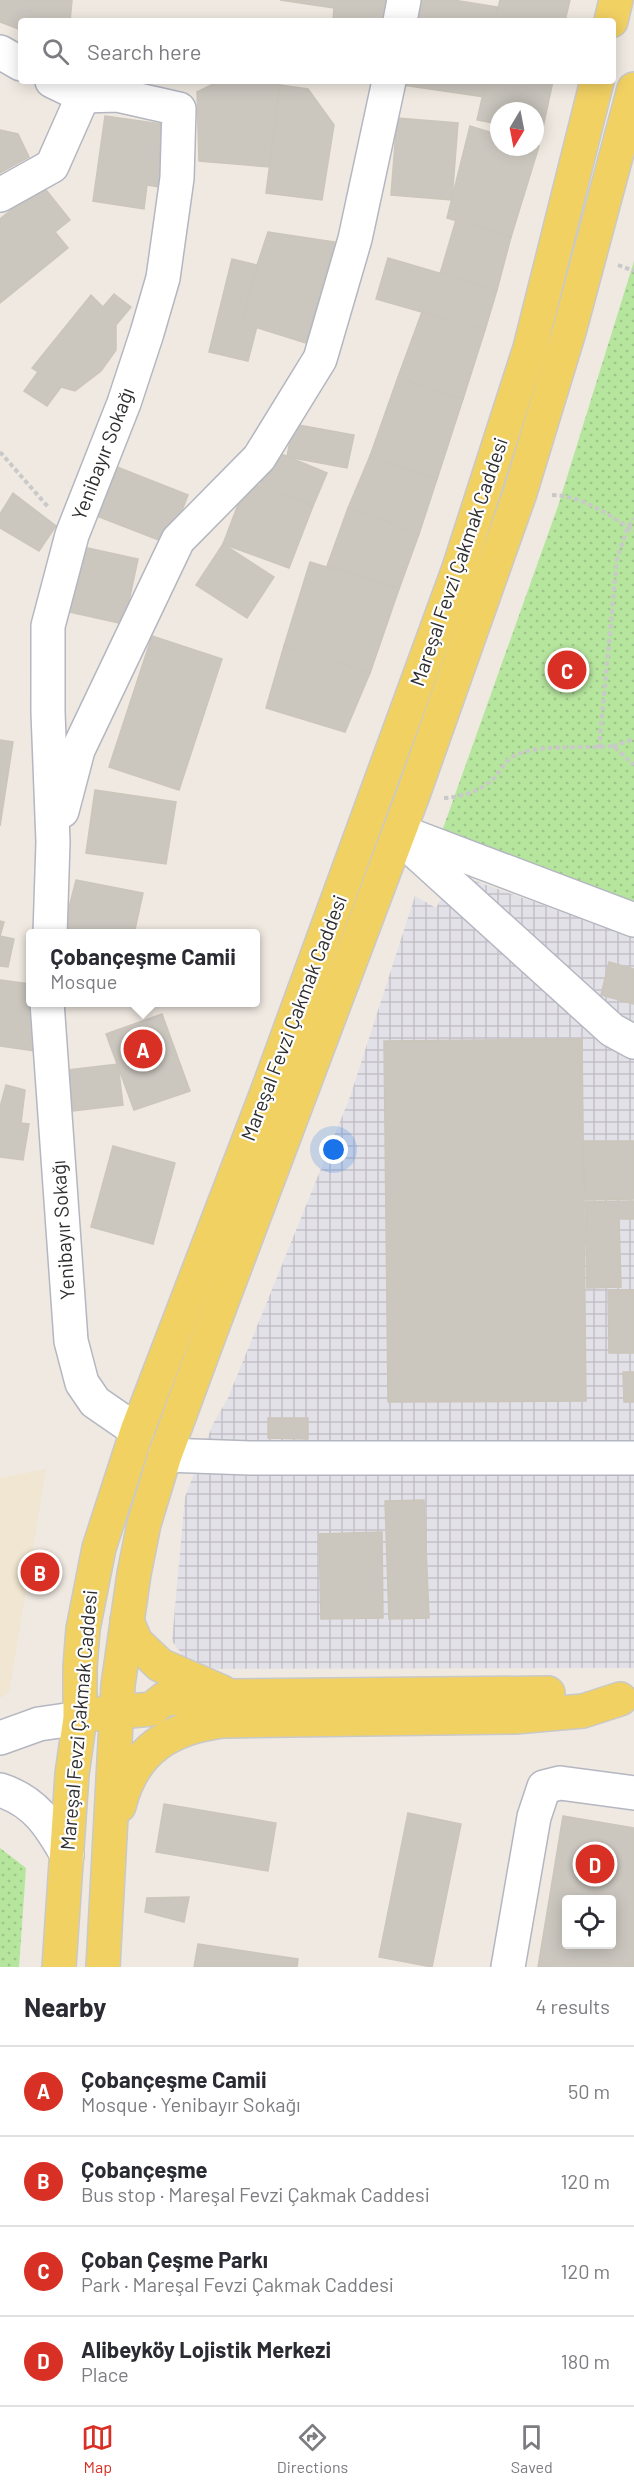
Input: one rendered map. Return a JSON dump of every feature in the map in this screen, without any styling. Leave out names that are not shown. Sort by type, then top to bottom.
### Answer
[{"type":"main road","points":[[612,18],[616,0]]},
{"type":"main road","name":"Mareşal Fevzi Çakmak Caddesi","points":[[59,1967],[72,1774],[80,1718],[81,1658],[90,1585],[99,1548],[137,1431],[274,1072],[458,571],[530,348],[596,84]]},
{"type":"main road","name":"Mareşal Fevzi Çakmak Caddesi","points":[[102,1967],[117,1711],[126,1621],[144,1524],[165,1455],[400,831],[520,493],[628,133],[634,89]]},
{"type":"main road","points":[[126,1621],[136,1642],[160,1665],[233,1696]]},
{"type":"main road","points":[[80,1718],[117,1711],[152,1709],[164,1699],[233,1696],[547,1693],[627,1699]]},
{"type":"main road","points":[[110,1841],[122,1792],[134,1772],[154,1747],[181,1730],[224,1721],[515,1717],[583,1711],[627,1699]]},
{"type":"street","points":[[401,18],[404,0]]},
{"type":"street","points":[[0,52],[18,62]]},
{"type":"street","name":"Yenibayır Sokağı","points":[[50,929],[53,842],[48,712],[48,626],[72,535],[124,403],[163,278],[177,178],[178,109],[117,95],[83,96],[58,84]]},
{"type":"street","points":[[53,842],[78,750],[178,540],[259,458],[320,359],[355,239],[388,84]]},
{"type":"street","points":[[0,195],[52,165],[83,96]]},
{"type":"street","points":[[400,831],[634,920]]},
{"type":"street","points":[[400,831],[418,854],[612,1030],[634,1042]]},
{"type":"street","name":"Yenibayır Sokağı","points":[[47,1007],[71,1341],[82,1383],[95,1402],[137,1431]]},
{"type":"street","points":[[165,1455],[249,1458],[634,1458]]},
{"type":"street","points":[[0,1737],[39,1725],[80,1718]]},
{"type":"street","points":[[508,1967],[534,1817],[544,1787],[560,1783],[634,1793]]},
{"type":"street","points":[[0,1790],[27,1803],[47,1821],[68,1855]]},
{"type":"path","points":[[0,452],[72,535]]},
{"type":"path","points":[[520,493],[568,495],[594,507],[634,531]]},
{"type":"path","points":[[599,748],[617,559],[628,527],[634,518]]},
{"type":"path","points":[[413,795],[458,798],[477,790],[495,778],[511,758],[533,750],[599,748],[634,739]]},
{"type":"path","points":[[613,746],[634,765]]},
{"type":"shaded area","points":[[455,874],[634,937],[634,1668],[193,1669],[172,1641],[185,1497],[213,1424],[228,1398],[350,1097],[415,896],[436,908]]},
{"type":"shaded area","points":[[46,1469],[9,1692],[0,1698],[0,1478]]},
{"type":"green space","points":[[634,261],[634,909],[441,834],[558,506]]},
{"type":"green space","points":[[0,1848],[26,1868],[19,1967],[0,1967]]},
{"type":"building","points":[[0,0],[72,0],[70,18],[18,18],[18,29],[0,22]]},
{"type":"building","points":[[280,0],[390,0],[388,18],[333,18],[334,8]]},
{"type":"building","points":[[416,0],[453,0],[498,7],[496,18],[413,18]]},
{"type":"building","points":[[500,0],[570,0],[566,18],[496,18]]},
{"type":"building","points":[[213,84],[280,84],[270,167],[199,161],[197,92]]},
{"type":"building","points":[[403,84],[486,84],[484,97]]},
{"type":"building","points":[[485,84],[552,84],[544,123],[544,102],[490,102],[490,122],[477,120]]},
{"type":"building","points":[[280,85],[308,89],[334,125],[322,200],[266,193]]},
{"type":"building","points":[[105,116],[168,125],[159,187],[147,185],[144,209],[93,201]]},
{"type":"building","points":[[397,118],[458,123],[452,200],[391,195]]},
{"type":"building","points":[[470,126],[490,132],[490,156],[536,156],[511,237],[447,218]]},
{"type":"building","points":[[0,130],[18,134],[29,157],[0,173]]},
{"type":"building","points":[[42,185],[70,220],[55,232],[68,248],[0,303],[0,219]]},
{"type":"building","points":[[456,220],[511,237],[497,290],[440,274]]},
{"type":"building","points":[[268,232],[335,242],[306,343],[242,323]]},
{"type":"building","points":[[388,258],[497,290],[485,330],[376,299]]},
{"type":"building","points":[[232,259],[257,265],[242,323],[257,326],[248,361],[209,352]]},
{"type":"building","points":[[114,294],[131,307],[116,325],[116,350],[101,371],[75,391],[61,387],[47,406],[24,391],[38,372],[32,368],[91,295],[103,307]]},
{"type":"building","points":[[422,312],[485,330],[463,399],[398,377]]},
{"type":"building","points":[[398,377],[463,399],[437,479],[370,456]]},
{"type":"building","points":[[293,424],[354,435],[347,468],[287,457]]},
{"type":"building","points":[[274,451],[327,473],[313,506],[260,484]]},
{"type":"building","points":[[370,456],[437,479],[419,534],[348,508]]},
{"type":"building","points":[[117,467],[188,495],[169,544],[97,516]]},
{"type":"building","points":[[247,481],[313,506],[289,568],[223,544]]},
{"type":"building","points":[[13,493],[56,526],[39,551],[0,528],[0,514]]},
{"type":"building","points":[[348,508],[419,534],[399,589],[327,566]]},
{"type":"building","points":[[223,544],[274,577],[247,618],[196,585]]},
{"type":"building","points":[[74,545],[138,559],[124,624],[60,610]]},
{"type":"building","points":[[310,562],[399,589],[370,673],[284,646]]},
{"type":"building","points":[[152,636],[222,659],[179,790],[109,767]]},
{"type":"building","points":[[284,646],[370,673],[345,732],[266,708]]},
{"type":"building","points":[[0,740],[13,742],[0,826]]},
{"type":"building","points":[[95,790],[176,802],[166,864],[86,853]]},
{"type":"building","points":[[76,880],[143,893],[135,929],[68,929],[66,919]]},
{"type":"building","points":[[0,921],[4,922],[0,936]]},
{"type":"building","points":[[0,936],[14,939],[8,967],[0,966]]},
{"type":"building","points":[[609,962],[634,969],[634,1004],[601,995]]},
{"type":"building","points":[[0,980],[26,983],[26,1007],[40,1007],[35,1051],[0,1046]]},
{"type":"building","points":[[162,1014],[190,1091],[134,1110],[106,1034]]},
{"type":"building","points":[[582,1039],[586,1401],[388,1402],[384,1041]]},
{"type":"building","points":[[118,1064],[123,1105],[73,1111],[68,1070]]},
{"type":"building","points":[[6,1085],[25,1090],[21,1123],[29,1124],[23,1160],[0,1157],[0,1107]]},
{"type":"building","points":[[584,1141],[634,1141],[634,1199],[585,1200]]},
{"type":"building","points":[[113,1146],[175,1163],[153,1244],[91,1227]]},
{"type":"building","points":[[634,1201],[634,1219],[619,1219],[621,1287],[587,1288],[585,1202]]},
{"type":"building","points":[[608,1290],[634,1290],[634,1353],[609,1353]]},
{"type":"building","points":[[623,1372],[634,1372],[634,1402],[624,1402]]},
{"type":"building","points":[[268,1418],[308,1418],[308,1439],[268,1438]]},
{"type":"building","points":[[424,1500],[429,1618],[389,1619],[385,1501]]},
{"type":"building","points":[[382,1532],[383,1618],[321,1619],[319,1534]]},
{"type":"building","points":[[164,1804],[276,1823],[268,1871],[156,1852]]},
{"type":"building","points":[[408,1813],[461,1824],[432,1967],[379,1957]]},
{"type":"building","points":[[563,1816],[634,1828],[634,1967],[538,1967]]},
{"type":"building","points":[[189,1897],[184,1922],[145,1912],[147,1898]]},
{"type":"building","points":[[198,1944],[298,1959],[297,1967],[194,1967]]},
{"type":"place","name":"Çoban Çeşme Parkı","points":[[567,670]]},
{"type":"place","name":"Çobançeşme Camii","points":[[143,1049]]},
{"type":"place","name":"Çobançeşme","points":[[40,1572]]},
{"type":"place","name":"Alibeyköy Lojistik Merkezi","points":[[595,1864]]}]
